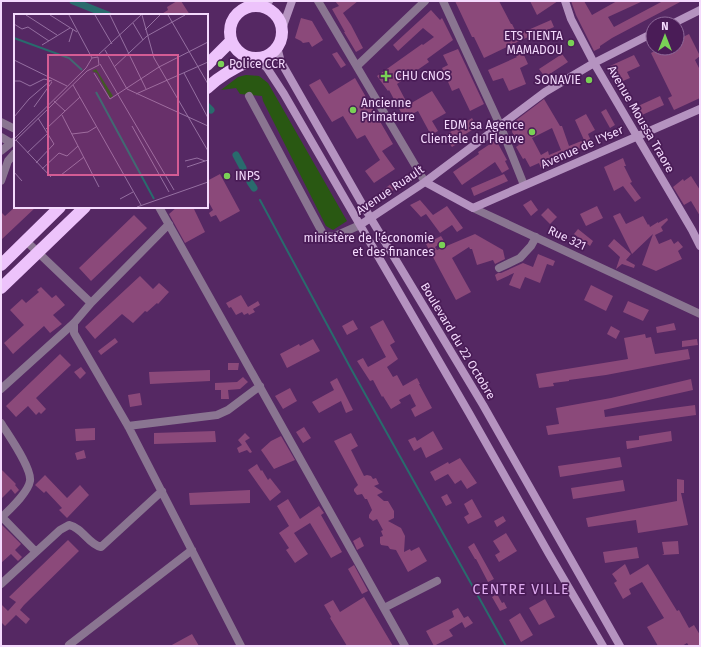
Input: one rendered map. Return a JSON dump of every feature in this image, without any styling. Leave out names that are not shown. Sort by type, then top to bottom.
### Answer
[{"type":"highway","points":[[235,1],[236,14],[230,27],[229,34],[231,41],[241,54],[256,58]]},
{"type":"highway","points":[[209,86],[231,69],[256,58],[268,55],[280,42],[282,29],[276,16],[270,9],[260,4],[242,10],[236,14]]},
{"type":"highway","points":[[208,65],[231,41]]},
{"type":"highway","points":[[1,265],[59,208]]},
{"type":"highway","points":[[1,288],[84,208]]},
{"type":"main road","points":[[282,29],[292,1]]},
{"type":"main road","name":"Avenue Moussa Traore","points":[[564,1],[594,63],[700,246]]},
{"type":"main road","points":[[685,18],[700,10]]},
{"type":"main road","name":"Avenue Ruault","points":[[360,225],[425,182],[544,92],[594,63],[645,37]]},
{"type":"main road","name":"Boulevard du 22 Octobre","points":[[277,47],[281,62],[371,218],[483,405],[620,646]]},
{"type":"main road","points":[[256,58],[267,68],[284,94],[602,646]]},
{"type":"main road","name":"Avenue de l'Yser","points":[[473,208],[700,109]]},
{"type":"main road","name":"Rue 321","points":[[425,182],[473,208]]},
{"type":"street","points":[[318,1],[425,182]]},
{"type":"street","points":[[357,66],[425,1]]},
{"type":"street","points":[[443,1],[500,125],[524,185]]},
{"type":"street","name":"Avenue Ruault","points":[[249,96],[322,232],[333,238],[360,225]]},
{"type":"street","points":[[1,122],[14,128]]},
{"type":"street","points":[[1,137],[13,142]]},
{"type":"street","points":[[1,151],[13,142]]},
{"type":"street","points":[[1,182],[8,161],[14,154]]},
{"type":"street","points":[[160,208],[405,646]]},
{"type":"street","name":"Rue 321","points":[[473,208],[700,314]]},
{"type":"street","points":[[1,389],[74,323],[91,303],[169,224]]},
{"type":"street","points":[[499,268],[520,258],[531,246],[536,237]]},
{"type":"street","points":[[26,241],[91,303]]},
{"type":"street","points":[[74,323],[74,333],[128,426],[241,646]]},
{"type":"street","points":[[128,426],[217,415],[228,410],[260,386]]},
{"type":"street","points":[[1,423],[26,465],[30,481],[26,491],[2,518],[36,552]]},
{"type":"street","points":[[1,584],[60,530],[69,525],[76,527],[95,546],[101,547],[162,491]]},
{"type":"street","points":[[69,645],[192,550]]},
{"type":"street","points":[[384,608],[437,581]]},
{"type":"green space","points":[[246,75],[259,76],[268,83],[347,221],[333,230],[326,226],[263,101],[262,96],[240,94],[236,88],[221,90],[238,77]]},
{"type":"building","points":[[177,1],[181,1],[189,14],[162,14],[168,10],[167,7]]},
{"type":"building","points":[[335,1],[358,1],[343,13],[363,48],[356,52],[332,9],[339,6]]},
{"type":"building","points":[[455,1],[499,1],[515,30],[510,33],[512,37],[551,20],[554,27],[528,39],[528,37],[484,58]]},
{"type":"building","points":[[530,1],[558,1],[537,15]]},
{"type":"building","points":[[571,1],[584,1],[592,15],[617,1],[643,1],[608,17],[614,27],[663,1],[682,1],[654,16],[645,16],[645,21],[612,38],[594,51],[576,15]]},
{"type":"building","points":[[431,10],[440,20],[442,18],[453,40],[427,59],[429,62],[397,84],[408,105],[432,91],[446,113],[432,121],[438,131],[431,135],[418,111],[404,118],[389,90],[388,91],[377,76],[434,37],[423,28],[398,51],[393,45]]},
{"type":"building","points":[[301,18],[312,21],[323,40],[312,47],[309,42],[303,43],[295,38]]},
{"type":"building","points":[[689,34],[700,56],[695,60],[700,70],[700,98],[674,110],[668,98],[672,96],[652,56],[685,56],[685,36]]},
{"type":"building","points":[[458,49],[484,104],[470,111],[459,88],[452,91],[442,68],[448,65],[443,55]]},
{"type":"building","points":[[337,52],[346,65],[341,68],[332,54]]},
{"type":"building","points":[[523,53],[528,64],[520,68],[526,84],[509,91],[503,78],[493,81],[488,70]]},
{"type":"building","points":[[562,54],[568,62],[545,77],[539,69]]},
{"type":"building","points":[[634,55],[640,66],[627,72],[630,78],[618,83],[610,66]]},
{"type":"building","points":[[355,78],[393,144],[382,151],[395,169],[374,183],[365,171],[380,160],[365,135],[357,139],[343,116],[332,122],[309,85],[320,79],[329,94]]},
{"type":"building","points":[[660,96],[664,105],[642,115],[638,106]]},
{"type":"building","points":[[544,99],[560,126],[562,126],[569,146],[584,140],[575,120],[586,114],[595,130],[588,134],[592,143],[552,161],[553,162],[541,168],[539,163],[530,167],[516,147],[519,145],[512,132],[515,121]],"holes":[[[552,128],[561,150],[549,155],[548,151],[541,155],[532,138]]]},
{"type":"building","points":[[606,109],[615,125],[610,128],[601,112]]},
{"type":"building","points":[[472,118],[477,127],[464,135],[466,138],[452,147],[444,136]]},
{"type":"building","points":[[496,140],[507,160],[505,161],[509,169],[502,173],[495,162],[462,185],[453,172]]},
{"type":"building","points":[[623,158],[626,166],[624,166],[632,182],[630,183],[641,198],[635,202],[623,186],[614,191],[604,167]]},
{"type":"building","points":[[220,174],[240,211],[220,222],[216,215],[211,217],[209,213],[213,210],[208,201],[208,180]]},
{"type":"building","points":[[504,174],[508,181],[474,196],[471,188]]},
{"type":"building","points":[[691,176],[700,190],[700,216],[691,201],[684,205],[673,187],[683,179],[684,181]]},
{"type":"building","points":[[392,183],[396,188],[376,203],[372,199]]},
{"type":"building","points":[[420,200],[433,215],[447,206],[463,228],[457,232],[452,225],[440,233],[426,214],[421,217],[410,205]]},
{"type":"building","points":[[531,200],[538,210],[531,216],[523,205]]},
{"type":"building","points":[[597,206],[603,218],[586,226],[580,214]]},
{"type":"building","points":[[14,208],[35,208],[1,240],[1,212],[5,216]]},
{"type":"building","points":[[176,208],[193,208],[205,232],[185,243],[169,214]]},
{"type":"building","points":[[548,208],[557,217],[550,224],[541,215]]},
{"type":"building","points":[[620,213],[626,224],[643,216],[650,227],[667,218],[668,220],[661,227],[663,231],[655,235],[659,244],[671,239],[674,244],[678,241],[683,247],[678,251],[682,259],[656,271],[642,265],[653,234],[632,254],[613,216]]},
{"type":"building","points":[[134,215],[147,228],[91,281],[79,268]]},
{"type":"building","points":[[578,229],[593,241],[590,246],[574,234]]},
{"type":"building","points":[[475,234],[503,250],[505,259],[495,264],[493,260],[477,265],[472,249],[469,247],[452,258],[471,292],[456,300],[426,244],[441,236],[444,241],[435,247],[437,250]]},
{"type":"building","points":[[614,239],[631,254],[626,260],[635,265],[634,268],[622,264],[616,269],[620,257],[608,246]]},
{"type":"building","points":[[538,254],[555,261],[553,266],[547,264],[540,283],[525,277],[520,289],[509,285],[514,273],[497,281],[495,275],[523,263],[533,267]]},
{"type":"building","points":[[140,276],[153,289],[159,283],[169,292],[158,304],[157,303],[147,312],[145,311],[133,323],[122,314],[95,339],[85,327]]},
{"type":"building","points":[[591,285],[613,296],[606,311],[584,300]]},
{"type":"building","points":[[41,287],[52,298],[56,295],[65,305],[53,315],[62,324],[50,333],[44,326],[13,354],[4,343],[24,325],[10,310],[22,299],[26,303],[39,292],[37,290]]},
{"type":"building","points":[[241,295],[248,307],[258,301],[260,305],[253,309],[255,312],[249,315],[248,313],[244,315],[242,312],[236,315],[231,307],[229,308],[226,303]]},
{"type":"building","points":[[628,301],[649,310],[643,321],[623,312]]},
{"type":"building","points":[[353,320],[358,329],[347,335],[342,326]]},
{"type":"building","points":[[383,320],[395,342],[390,345],[398,359],[387,367],[393,377],[397,375],[403,386],[417,378],[432,408],[415,417],[411,409],[416,406],[410,394],[399,400],[401,403],[391,409],[383,396],[382,397],[373,380],[370,381],[357,361],[363,358],[368,367],[386,357],[370,327]]},
{"type":"building","points":[[674,323],[676,330],[657,333],[656,327]]},
{"type":"building","points":[[611,326],[620,331],[616,339],[607,334]]},
{"type":"building","points":[[645,334],[646,338],[651,337],[655,354],[688,349],[690,359],[606,375],[553,383],[554,386],[539,388],[536,374],[628,359],[624,338]]},
{"type":"building","points":[[115,338],[118,342],[101,355],[98,351]]},
{"type":"building","points":[[313,339],[320,351],[287,368],[280,354],[299,344],[300,346]]},
{"type":"building","points":[[697,339],[698,345],[682,347],[682,341]]},
{"type":"building","points":[[60,354],[71,365],[36,398],[46,409],[41,414],[39,412],[36,415],[28,406],[16,417],[6,406]]},
{"type":"building","points":[[228,363],[239,363],[238,370],[228,370]]},
{"type":"building","points":[[81,367],[86,373],[80,379],[74,372]]},
{"type":"building","points":[[210,370],[210,381],[150,384],[149,372]]},
{"type":"building","points":[[243,377],[248,382],[240,389],[228,390],[229,399],[221,399],[221,390],[215,390],[215,383],[237,382]]},
{"type":"building","points":[[337,378],[353,410],[346,413],[341,401],[319,413],[312,402],[334,390],[330,382]]},
{"type":"building","points":[[691,379],[693,390],[604,410],[605,417],[695,405],[696,415],[548,435],[546,426],[559,424],[556,408],[611,398]]},
{"type":"building","points":[[290,388],[297,401],[283,409],[275,396]]},
{"type":"building","points":[[140,393],[142,405],[130,407],[128,395]]},
{"type":"building","points":[[304,427],[311,438],[303,443],[296,432]]},
{"type":"building","points":[[95,428],[95,440],[76,441],[75,429]]},
{"type":"building","points":[[215,431],[216,442],[154,444],[154,433]]},
{"type":"building","points":[[433,431],[443,449],[426,458],[421,447],[414,451],[408,440],[415,437],[417,441]]},
{"type":"building","points":[[671,431],[672,441],[627,449],[626,441],[639,440],[639,436]]},
{"type":"building","points":[[245,433],[250,438],[245,441],[252,452],[250,453],[247,450],[239,453],[237,448],[242,445],[238,440]]},
{"type":"building","points":[[351,433],[358,446],[351,450],[364,476],[371,476],[373,479],[376,478],[379,484],[374,486],[383,492],[377,495],[384,501],[388,501],[394,511],[394,518],[388,521],[401,528],[405,536],[404,552],[410,549],[411,551],[419,547],[427,561],[408,572],[396,550],[390,549],[388,546],[381,545],[380,537],[383,536],[381,531],[383,530],[377,519],[373,521],[369,518],[372,510],[367,499],[365,499],[362,494],[357,495],[354,491],[358,485],[334,441]]},
{"type":"building","points":[[281,436],[295,460],[274,469],[261,450],[271,441]]},
{"type":"building","points":[[84,450],[86,458],[77,460],[75,453]]},
{"type":"building","points":[[620,457],[622,467],[560,477],[558,466]]},
{"type":"building","points":[[460,458],[477,483],[467,489],[461,480],[455,484],[448,474],[435,481],[430,472],[448,462],[449,464]]},
{"type":"building","points":[[257,464],[268,480],[270,478],[281,492],[270,501],[248,470]]},
{"type":"building","points":[[1,469],[16,484],[15,485],[19,490],[15,494],[11,489],[1,499]]},
{"type":"building","points":[[45,475],[67,498],[80,485],[89,495],[67,518],[59,510],[62,508],[46,491],[44,493],[35,485]]},
{"type":"building","points":[[677,479],[684,480],[684,493],[681,493],[688,525],[638,533],[636,520],[588,527],[586,518],[677,501]]},
{"type":"building","points":[[623,480],[625,491],[573,499],[571,488]]},
{"type":"building","points":[[250,490],[250,503],[190,505],[189,493]]},
{"type":"building","points":[[447,494],[452,503],[446,506],[441,497]]},
{"type":"building","points":[[288,499],[300,519],[319,506],[324,513],[321,515],[342,552],[331,558],[310,523],[294,533],[308,554],[295,563],[286,550],[289,548],[279,533],[289,526],[277,506]]},
{"type":"building","points":[[472,499],[482,517],[468,524],[464,517],[469,514],[464,504]]},
{"type":"building","points":[[503,516],[506,521],[497,527],[494,521]]},
{"type":"building","points":[[1,524],[21,544],[15,550],[22,557],[18,561],[11,554],[1,563]]},
{"type":"building","points":[[506,533],[517,551],[499,562],[495,555],[500,552],[493,541]]},
{"type":"building","points":[[360,537],[364,546],[357,550],[353,541]]},
{"type":"building","points":[[68,540],[79,551],[20,610],[30,619],[26,624],[16,615],[5,626],[1,622],[1,604],[8,611],[16,602],[9,597]]},
{"type":"building","points":[[678,541],[679,554],[662,555],[664,554],[662,542]]},
{"type":"building","points":[[474,543],[494,579],[488,582],[468,547]]},
{"type":"building","points":[[637,547],[639,558],[605,563],[603,552]]},
{"type":"building","points":[[625,564],[630,575],[648,564],[677,611],[679,610],[689,628],[694,625],[700,635],[700,646],[689,646],[687,643],[682,646],[658,646],[647,627],[664,618],[642,582],[629,589],[631,594],[623,599],[614,583],[617,581],[612,574]]},
{"type":"building","points":[[354,565],[368,591],[362,594],[348,569]]},
{"type":"building","points":[[497,594],[507,608],[500,611],[492,597]]},
{"type":"building","points":[[364,597],[393,646],[347,646],[324,605],[333,600],[340,612]]},
{"type":"building","points":[[545,599],[555,617],[539,625],[529,608]]},
{"type":"building","points":[[458,608],[464,618],[468,616],[473,623],[465,628],[462,622],[449,630],[453,636],[434,646],[426,631],[454,617],[452,611]]},
{"type":"building","points":[[520,613],[533,635],[521,642],[509,620]]},
{"type":"building","points":[[192,634],[199,646],[170,646]]},
{"type":"waterway","points":[[73,1],[106,14]]},
{"type":"waterway","points":[[208,107],[211,110]]},
{"type":"waterway","points":[[236,155],[243,168]]},
{"type":"waterway","points":[[250,182],[254,188]]},
{"type":"waterway","points":[[260,200],[350,367],[506,646]]},
{"type":"place","name":"ETS TIENTA MAMADOU","points":[[571,43]]},
{"type":"place","name":"Police CCR","points":[[221,64]]},
{"type":"place","name":"CHU CNOS","points":[[386,76]]},
{"type":"place","name":"SONAVIE","points":[[589,80]]},
{"type":"place","name":"Ancienne Primature","points":[[353,110]]},
{"type":"place","name":"EDM sa Agence Clientele du Fleuve","points":[[532,132]]},
{"type":"place","name":"INPS","points":[[227,176]]},
{"type":"place","name":"ministère de l'économie et des finances","points":[[442,245]]},
{"type":"district","name":"CENTRE VILLE","points":[[521,589]]}]
